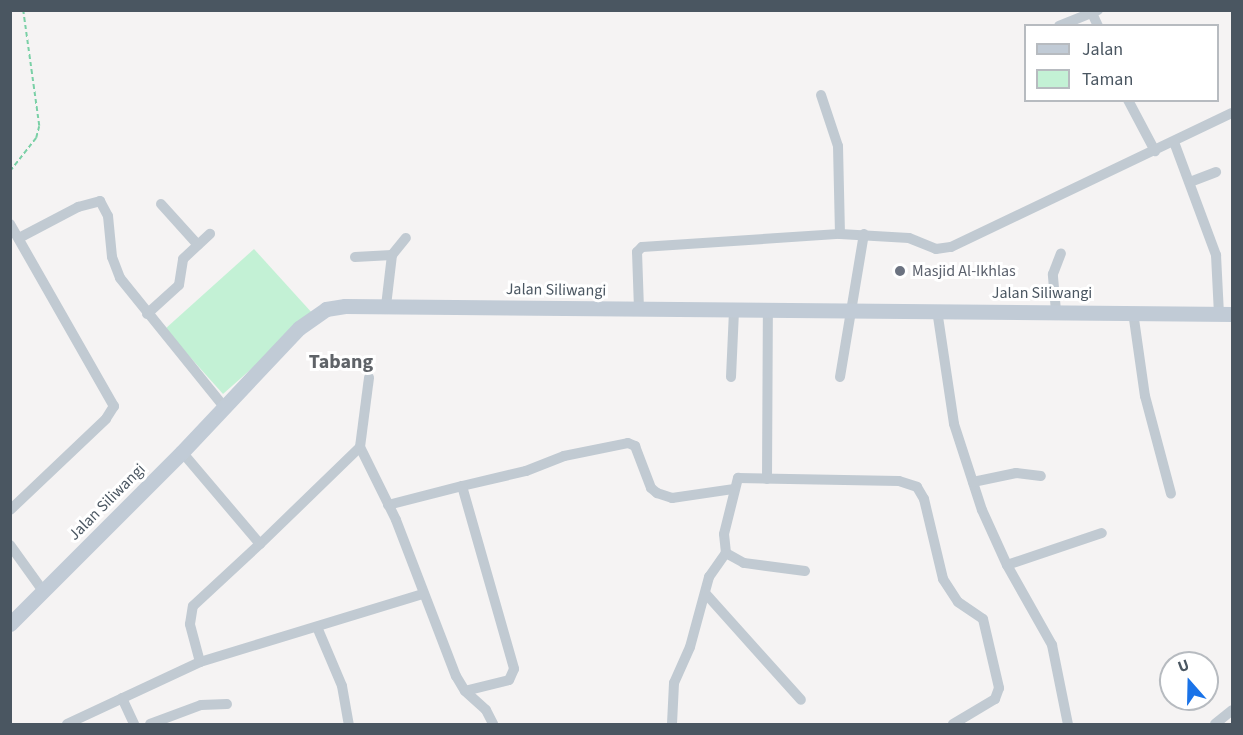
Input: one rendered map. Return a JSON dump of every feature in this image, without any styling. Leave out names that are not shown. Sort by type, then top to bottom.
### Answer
[{"type":"main road","name":"Jalan Siliwangi","points":[[10,624],[182,452],[312,316],[345,306],[1226,314]]},
{"type":"street","points":[[1064,24],[1095,12]]},
{"type":"street","points":[[821,95],[838,146],[840,234]]},
{"type":"street","points":[[1129,102],[1155,151]]},
{"type":"street","points":[[639,309],[637,252],[642,247],[840,234],[909,238],[936,249],[951,247],[1233,113]]},
{"type":"street","points":[[1174,142],[1216,255],[1226,314]]},
{"type":"street","points":[[1190,182],[1216,172]]},
{"type":"street","points":[[19,238],[78,207],[100,201],[108,216],[114,267],[147,314],[224,407]]},
{"type":"street","points":[[161,204],[198,245]]},
{"type":"street","points":[[10,510],[106,419],[114,406],[11,225]]},
{"type":"street","points":[[147,314],[179,285],[180,264],[210,234]]},
{"type":"street","points":[[840,377],[864,234]]},
{"type":"street","points":[[386,306],[392,255],[406,238]]},
{"type":"street","points":[[1056,311],[1053,274],[1061,253]]},
{"type":"street","points":[[355,257],[392,255]]},
{"type":"street","points":[[731,377],[734,310]]},
{"type":"street","points":[[767,479],[768,310]]},
{"type":"street","points":[[937,310],[952,414],[973,482],[1007,565],[1052,645],[1068,724]]},
{"type":"street","points":[[1133,312],[1145,396],[1171,494]]},
{"type":"street","points":[[369,378],[360,447],[388,505],[422,594],[465,691],[486,710],[493,724]]},
{"type":"street","points":[[388,505],[526,471],[564,456],[628,443],[635,446],[651,488],[657,493],[672,498],[734,489]]},
{"type":"street","points":[[200,662],[190,624],[193,606],[360,447]]},
{"type":"street","points":[[182,452],[260,544]]},
{"type":"street","points":[[973,482],[1016,472],[1041,476]]},
{"type":"street","points":[[672,724],[674,682],[706,594],[709,577],[726,553],[724,534],[734,489],[738,478],[744,476],[767,479],[899,481],[920,490],[943,579],[958,602],[983,619],[999,688],[987,705],[953,724]]},
{"type":"street","points":[[462,486],[514,669],[509,680],[465,691]]},
{"type":"street","points":[[1007,565],[1102,533]]},
{"type":"street","points":[[10,545],[43,591]]},
{"type":"street","points":[[726,553],[744,563],[805,571]]},
{"type":"street","points":[[68,724],[200,662],[422,594]]},
{"type":"street","points":[[706,594],[801,700]]},
{"type":"street","points":[[317,627],[342,687],[349,724]]},
{"type":"street","points":[[122,698],[134,724]]},
{"type":"street","points":[[150,724],[201,705],[227,704]]},
{"type":"street","points":[[1215,724],[1233,710]]},
{"type":"path","points":[[10,171],[36,138],[39,126],[23,10]]},
{"type":"green space","points":[[254,249],[313,314],[223,394],[165,329]]},
{"type":"place","name":"Masjid Al-Ikhlas","points":[[900,271]]},
{"type":"district","name":"Tabang","points":[[341,362]]}]
